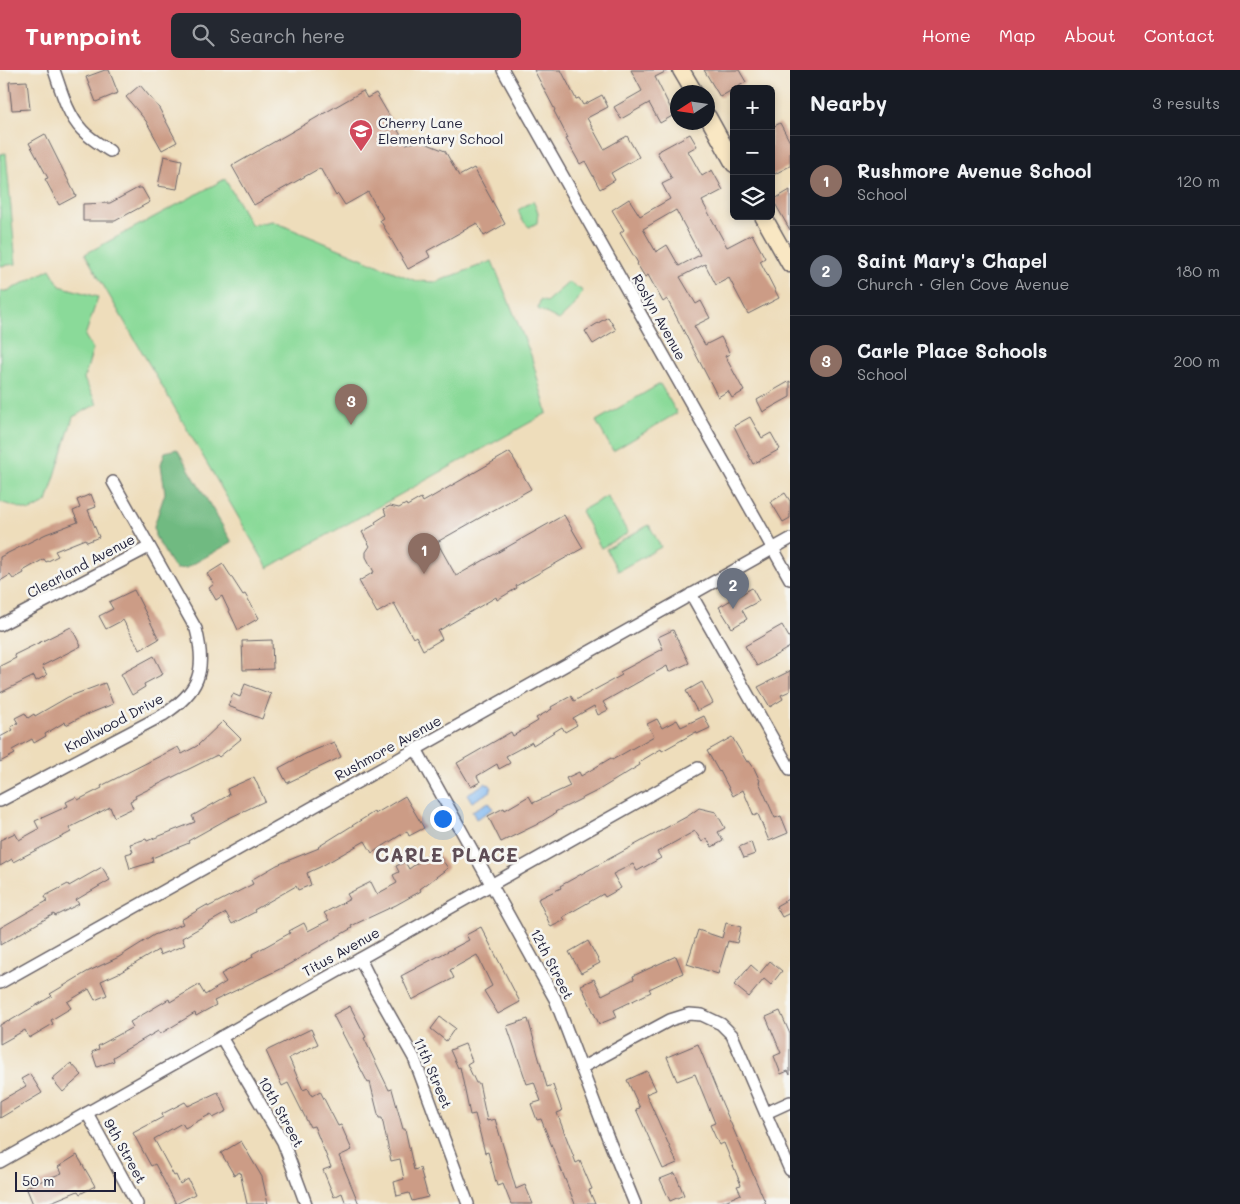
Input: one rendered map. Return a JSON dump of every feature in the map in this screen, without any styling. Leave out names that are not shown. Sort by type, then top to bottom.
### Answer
[{"type":"main road","points":[[681,70],[690,85]]},
{"type":"main road","points":[[715,130],[730,157]]},
{"type":"main road","points":[[765,220],[790,264]]},
{"type":"street","points":[[54,70],[64,100],[74,120],[83,132],[110,151]]},
{"type":"street","name":"Roslyn Avenue","points":[[503,70],[790,579]]},
{"type":"street","name":"Knollwood Drive","points":[[0,801],[163,715],[178,705],[189,694],[196,680],[200,668],[201,650],[196,629],[113,482]]},
{"type":"street","name":"Rushmore Avenue","points":[[0,984],[790,538]]},
{"type":"street","name":"Clearland Avenue","points":[[0,625],[149,547]]},
{"type":"street","points":[[692,594],[790,769]]},
{"type":"street","name":"12th Street","points":[[416,749],[555,999],[635,1204]]},
{"type":"street","name":"Titus Avenue","points":[[0,1162],[698,768]]},
{"type":"street","name":"11th Street","points":[[360,959],[414,1058],[468,1204]]},
{"type":"street","points":[[581,1068],[670,1020],[689,1014],[702,1015],[721,1024],[732,1035],[790,1170]]},
{"type":"street","name":"10th Street","points":[[221,1037],[283,1142],[306,1204]]},
{"type":"street","points":[[766,1113],[790,1102]]},
{"type":"street","name":"9th Street","points":[[87,1113],[137,1204]]},
{"type":"green space","points":[[6,153],[16,264],[0,266],[0,154]]},
{"type":"green space","points":[[225,179],[251,225],[272,221],[416,281],[436,282],[492,261],[531,355],[547,413],[268,568],[85,254]]},
{"type":"green space","points":[[533,201],[538,212],[537,223],[529,227],[522,220],[518,210]]},
{"type":"green space","points":[[50,269],[60,286],[98,297],[85,336],[93,349],[84,379],[97,404],[73,417],[47,502],[30,511],[0,502],[0,292],[10,290]]},
{"type":"green space","points":[[569,282],[583,291],[574,306],[559,320],[538,309],[540,300],[546,302]]},
{"type":"green space","points":[[660,384],[677,413],[613,451],[596,421]]},
{"type":"green space","points":[[177,449],[232,542],[186,568],[176,569],[155,536],[154,526],[165,493],[161,464],[165,452]]},
{"type":"green space","points":[[607,496],[628,533],[601,548],[581,511]]},
{"type":"green space","points":[[649,525],[661,547],[618,571],[606,549]]},
{"type":"water","points":[[486,783],[492,788],[490,789],[491,791],[472,802],[467,794]]},
{"type":"water","points":[[489,802],[493,809],[476,819],[472,811]]},
{"type":"building","points":[[109,70],[118,93],[96,102],[86,77]]},
{"type":"building","points":[[534,70],[561,70],[576,99],[579,98],[583,105],[602,95],[608,107],[587,118],[604,149],[627,136],[639,157],[611,173],[615,180],[600,189],[585,161],[580,164],[566,139],[568,138]]},
{"type":"building","points":[[631,70],[669,70],[655,77],[670,107],[670,117],[660,123],[649,103],[621,119],[614,107],[642,91]]},
{"type":"building","points":[[704,70],[739,70],[746,82],[741,85],[730,85],[730,91],[720,97],[715,85],[713,85]]},
{"type":"building","points":[[27,81],[30,109],[12,110],[9,82]]},
{"type":"building","points":[[140,85],[159,108],[177,142],[162,150],[146,121],[126,97]]},
{"type":"building","points":[[363,91],[367,98],[376,93],[406,144],[420,141],[445,151],[459,176],[474,168],[505,224],[484,236],[477,223],[427,251],[430,257],[408,269],[380,220],[383,218],[368,192],[345,205],[338,194],[336,196],[320,168],[254,205],[232,166]]},
{"type":"building","points":[[780,123],[790,142],[790,166],[775,174],[775,130],[775,126]]},
{"type":"building","points":[[45,134],[76,196],[59,205],[45,179],[48,178],[29,143]]},
{"type":"building","points":[[690,134],[697,146],[688,151],[702,176],[712,170],[723,190],[702,201],[727,247],[752,234],[765,258],[760,261],[779,298],[748,314],[729,278],[716,285],[705,264],[680,277],[696,304],[701,301],[710,318],[694,326],[705,345],[721,337],[730,354],[725,356],[744,391],[732,398],[728,391],[718,397],[667,299],[663,302],[648,275],[645,277],[637,264],[620,233],[624,230],[612,210],[629,199],[640,216],[670,199],[662,184],[672,179],[657,152]],"holes":[[[676,210],[700,255],[679,266],[667,245],[656,252],[643,229]]]},
{"type":"building","points":[[164,156],[182,160],[177,189],[158,186]]},
{"type":"building","points":[[138,188],[142,188],[150,202],[115,221],[83,221],[83,204],[110,203]]},
{"type":"building","points":[[790,190],[790,230],[775,204],[775,199]]},
{"type":"building","points":[[608,317],[616,330],[593,344],[585,331]]},
{"type":"building","points":[[790,381],[790,397],[763,412],[757,400]]},
{"type":"building","points":[[750,417],[762,438],[771,433],[780,449],[753,464],[734,426]]},
{"type":"building","points":[[510,452],[531,489],[437,542],[456,576],[564,515],[583,548],[516,586],[517,588],[497,600],[496,597],[438,631],[442,639],[423,650],[416,636],[413,638],[394,603],[377,613],[359,581],[374,572],[366,557],[366,552],[370,546],[362,532],[376,524],[375,522],[386,515],[384,509],[390,506],[399,508],[406,504],[407,506],[421,498],[423,502]]},
{"type":"building","points":[[785,493],[790,501],[790,518],[783,522],[771,502]]},
{"type":"building","points":[[91,494],[96,507],[88,510],[99,537],[87,542],[85,539],[55,551],[58,556],[46,562],[44,559],[13,579],[10,575],[0,581],[0,557],[46,534],[78,522],[73,511],[80,508],[77,500]]},
{"type":"building","points":[[223,564],[243,595],[245,594],[259,618],[238,630],[222,596],[216,600],[209,588],[214,584],[207,574]]},
{"type":"building","points":[[752,588],[759,601],[742,610],[747,619],[732,628],[719,607]]},
{"type":"building","points":[[134,590],[159,639],[140,650],[123,620],[106,629],[99,616],[113,609],[109,602]]},
{"type":"building","points":[[782,625],[790,639],[790,647],[757,666],[745,646]]},
{"type":"building","points":[[71,627],[81,646],[42,666],[47,675],[36,681],[34,676],[0,693],[0,666],[16,658],[14,655]]},
{"type":"building","points":[[673,630],[689,663],[669,672],[667,666],[603,702],[608,710],[598,715],[594,706],[573,718],[577,725],[565,732],[562,727],[533,745],[532,742],[506,756],[510,763],[499,769],[497,764],[477,776],[480,782],[471,787],[457,763],[511,732],[513,736],[538,721],[536,718],[552,709],[551,707],[571,696],[574,701],[622,675],[620,672],[663,649],[658,637]]},
{"type":"building","points":[[272,640],[273,669],[243,670],[242,641]]},
{"type":"building","points":[[154,656],[163,674],[144,684],[145,687],[132,695],[121,674]]},
{"type":"building","points":[[790,671],[790,691],[781,695],[783,699],[770,707],[758,687]]},
{"type":"building","points":[[702,682],[713,703],[697,711],[686,691]]},
{"type":"building","points":[[105,683],[113,704],[66,725],[65,722],[34,743],[32,739],[12,750],[15,754],[0,762],[0,737],[13,730],[11,727],[18,723],[15,718],[25,713],[28,718],[34,714],[35,716],[68,697]]},
{"type":"building","points":[[245,684],[271,694],[262,719],[228,706],[233,694],[240,697]]},
{"type":"building","points":[[704,716],[710,728],[697,734],[696,732],[662,751],[661,749],[639,762],[640,765],[597,791],[501,842],[488,816],[504,808],[505,810],[529,796],[533,803],[570,786],[566,778],[579,772],[581,776],[654,736],[647,724],[657,719],[662,728],[677,720],[681,727]]},
{"type":"building","points":[[223,721],[241,739],[219,757],[217,755],[135,796],[136,798],[130,801],[133,808],[114,817],[110,807],[69,828],[71,832],[13,862],[12,859],[0,866],[0,840],[15,833],[19,840],[39,829],[35,821],[68,806],[66,802],[76,797],[78,800],[102,788],[101,786],[178,747],[182,754],[197,746]]},
{"type":"building","points":[[732,737],[747,762],[749,761],[754,768],[775,818],[781,816],[788,833],[769,841],[758,814],[754,816],[743,790],[733,796],[719,772],[707,751]]},
{"type":"building","points":[[334,742],[341,757],[287,783],[279,768]]},
{"type":"building","points":[[254,777],[265,801],[229,818],[188,841],[189,843],[152,858],[153,862],[130,869],[126,854],[133,852],[130,844],[146,839],[147,841],[195,822],[192,816],[229,795],[227,789]]},
{"type":"building","points":[[405,796],[424,828],[409,836],[407,831],[372,853],[365,841],[307,873],[311,885],[298,890],[296,886],[232,924],[226,913],[182,938],[185,945],[160,955],[158,950],[121,972],[101,981],[107,995],[95,1000],[89,989],[67,1002],[71,1008],[51,1020],[53,1024],[29,1038],[25,1030],[0,1044],[0,1025],[52,996],[50,994],[87,972],[119,957],[154,935],[183,924],[181,920],[207,905],[208,907],[253,884],[251,880],[277,865],[319,848],[374,812],[375,814]]},
{"type":"building","points":[[699,808],[716,812],[725,828],[718,832],[723,841],[712,847],[707,839],[702,842],[695,831],[657,852],[661,858],[637,871],[633,864],[613,874],[621,888],[605,897],[603,894],[563,917],[565,920],[551,927],[538,899],[561,888],[560,886],[688,816]]},
{"type":"building","points":[[751,842],[755,854],[744,858],[739,847]]},
{"type":"building","points":[[435,850],[448,868],[420,889],[421,891],[351,926],[352,928],[286,966],[214,1001],[216,1005],[196,1016],[195,1013],[160,1034],[158,1031],[113,1057],[114,1061],[97,1067],[92,1052],[99,1049],[98,1046],[133,1027],[130,1022],[169,999],[170,1002],[199,985],[205,995],[226,982],[221,974],[253,957],[252,954],[290,933],[289,931],[304,923],[308,931],[329,920],[324,913],[350,899],[347,894],[371,882],[377,894],[397,883],[393,875],[399,872],[396,866],[405,862],[409,869]]},
{"type":"building","points":[[102,867],[110,880],[76,900],[79,904],[55,916],[54,914],[0,945],[0,928],[47,901],[45,896],[68,884],[69,886]]},
{"type":"building","points":[[790,898],[790,913],[782,917],[776,906]]},
{"type":"building","points":[[726,923],[741,927],[737,943],[728,941],[718,974],[687,964],[698,930],[722,938]]},
{"type":"building","points":[[481,927],[520,1002],[498,1014],[484,991],[492,986],[477,955],[450,970],[454,978],[412,1000],[401,976],[469,940],[466,935]]},
{"type":"building","points":[[588,941],[600,963],[581,973],[569,952]]},
{"type":"building","points":[[676,956],[683,973],[649,989],[651,992],[614,1010],[617,1017],[599,1024],[581,985],[594,979],[602,995],[634,979],[633,976]]},
{"type":"building","points":[[770,961],[782,971],[771,985],[764,979],[749,997],[734,985],[751,965],[760,973]]},
{"type":"building","points":[[350,1006],[389,1090],[392,1089],[403,1129],[405,1129],[414,1170],[420,1168],[428,1197],[412,1201],[409,1193],[397,1196],[394,1182],[404,1179],[400,1159],[391,1161],[382,1118],[379,1118],[370,1082],[368,1083],[333,1015]]},
{"type":"building","points":[[780,1011],[790,1034],[790,1075],[788,1071],[781,1074],[774,1056],[781,1053],[766,1017]]},
{"type":"building","points":[[440,1017],[455,1028],[446,1041],[431,1029]]},
{"type":"building","points":[[528,1019],[547,1087],[553,1085],[562,1111],[557,1113],[576,1163],[580,1161],[592,1189],[589,1190],[595,1204],[575,1204],[541,1119],[537,1120],[531,1104],[541,1101],[534,1082],[527,1084],[507,1026]]},
{"type":"building","points":[[311,1029],[318,1044],[289,1058],[303,1090],[308,1088],[312,1096],[320,1091],[338,1126],[341,1125],[352,1150],[339,1156],[359,1204],[346,1204],[342,1193],[334,1197],[323,1170],[331,1167],[314,1126],[310,1127],[288,1083],[282,1086],[266,1051]]},
{"type":"building","points":[[465,1044],[472,1061],[467,1064],[476,1083],[479,1083],[487,1121],[495,1119],[516,1189],[525,1185],[533,1204],[511,1204],[503,1184],[497,1186],[488,1152],[485,1153],[475,1114],[470,1115],[460,1067],[458,1068],[450,1050]]},
{"type":"building","points":[[698,1044],[766,1204],[718,1204],[741,1194],[737,1186],[741,1185],[724,1143],[719,1145],[710,1125],[715,1123],[695,1074],[677,1081],[667,1057]]},
{"type":"building","points":[[71,1063],[82,1075],[63,1092],[52,1079]]},
{"type":"building","points":[[647,1071],[656,1090],[646,1094],[677,1163],[663,1169],[636,1109],[640,1108],[627,1080]]},
{"type":"building","points":[[30,1074],[42,1093],[0,1118],[0,1101],[26,1086],[21,1079]]},
{"type":"building","points":[[218,1092],[227,1111],[213,1118],[211,1114],[185,1128],[182,1123],[154,1139],[174,1176],[176,1175],[180,1184],[188,1179],[195,1194],[176,1204],[155,1164],[151,1166],[133,1133],[163,1117],[162,1114],[185,1102],[188,1106]]},
{"type":"building","points":[[241,1141],[262,1177],[268,1204],[247,1204],[240,1172],[234,1175],[221,1153]]},
{"type":"building","points":[[77,1155],[95,1186],[80,1194],[78,1191],[46,1204],[33,1204],[26,1187],[62,1173],[58,1167]]},
{"type":"building","points":[[675,1173],[684,1195],[670,1201],[660,1179]]},
{"type":"place","name":"Cherry Lane Elementary School","points":[[361,152]]},
{"type":"place","name":"Carle Place Schools","points":[[351,425]]},
{"type":"place","name":"Rushmore Avenue School","points":[[424,574]]},
{"type":"place","name":"Saint Mary's Chapel","points":[[733,609]]},
{"type":"district","name":"CARLE PLACE","points":[[447,855]]}]
